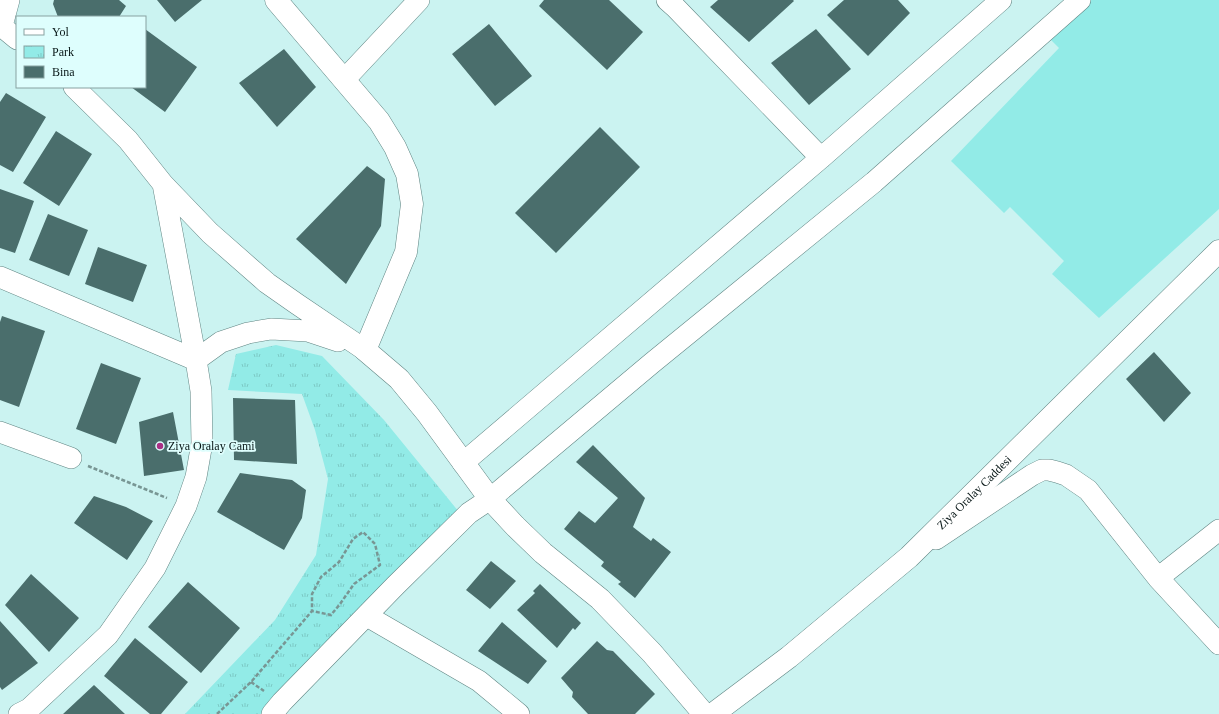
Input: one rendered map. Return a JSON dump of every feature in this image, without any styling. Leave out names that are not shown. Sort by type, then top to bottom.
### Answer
[{"type":"main road","points":[[276,0],[379,121],[395,147],[407,174],[412,204],[406,252],[365,350],[399,378],[427,413],[490,499],[515,526],[543,553],[600,599],[652,653],[704,714]]},
{"type":"main road","name":"Ziya Oralay Caddesi","points":[[713,714],[789,658],[909,557],[1219,251]]},
{"type":"street","points":[[6,30],[9,0]]},
{"type":"street","points":[[344,80],[418,0]]},
{"type":"street","points":[[463,463],[821,158],[1001,0]]},
{"type":"street","points":[[272,714],[395,586],[469,513],[490,499],[652,363],[874,182],[1080,0]]},
{"type":"street","points":[[675,3],[821,158]]},
{"type":"street","points":[[75,88],[128,140],[163,184],[210,233],[268,283],[365,350]]},
{"type":"street","points":[[19,714],[29,709],[108,635],[155,568],[186,506],[196,477],[202,443],[201,391],[163,184]]},
{"type":"street","points":[[0,277],[196,360]]},
{"type":"street","points":[[196,360],[221,342],[248,333],[271,329],[308,331],[365,350]]},
{"type":"street","points":[[0,432],[71,458]]},
{"type":"street","points":[[909,557],[1021,481],[1042,470],[1049,470],[1066,475],[1088,490],[1158,578],[1219,644]]},
{"type":"street","points":[[1158,578],[1219,530]]},
{"type":"street","points":[[367,616],[479,680],[519,714]]},
{"type":"path","points":[[71,458],[186,506]]},
{"type":"path","points":[[217,714],[251,682],[312,610],[312,594],[321,577],[339,562],[353,539],[363,532],[376,544],[380,565],[354,584],[331,615],[312,610]]},
{"type":"green space","points":[[1080,0],[1219,0],[1219,209],[1099,318],[1052,274],[1064,261],[1010,207],[1004,213],[951,161],[1059,48],[1043,32]]},
{"type":"green space","points":[[276,345],[322,356],[384,420],[459,512],[266,714],[185,714],[275,620],[316,555],[328,479],[315,430],[302,394],[228,390],[236,354]]},
{"type":"building","points":[[54,0],[119,0],[126,6],[120,16],[58,16],[53,4]]},
{"type":"building","points":[[157,0],[202,0],[175,22]]},
{"type":"building","points":[[544,0],[609,0],[643,32],[607,70],[539,6]]},
{"type":"building","points":[[718,0],[794,1],[749,42],[710,7]]},
{"type":"building","points":[[844,0],[898,0],[910,13],[868,56],[827,15]]},
{"type":"building","points":[[489,24],[532,76],[495,106],[452,54]]},
{"type":"building","points":[[816,29],[851,69],[809,105],[771,63]]},
{"type":"building","points":[[146,30],[197,67],[165,112],[132,88],[146,88]]},
{"type":"building","points":[[284,49],[316,87],[277,127],[239,83]]},
{"type":"building","points":[[6,93],[46,117],[13,172],[0,165],[0,102]]},
{"type":"building","points":[[600,127],[640,167],[556,253],[515,213]]},
{"type":"building","points":[[56,131],[92,154],[59,206],[23,183]]},
{"type":"building","points":[[367,166],[385,179],[381,226],[346,284],[296,239]]},
{"type":"building","points":[[0,189],[34,201],[15,253],[0,248]]},
{"type":"building","points":[[48,214],[88,230],[69,276],[29,260]]},
{"type":"building","points":[[98,247],[147,265],[133,302],[85,284]]},
{"type":"building","points":[[2,316],[45,331],[19,407],[0,400],[0,322]]},
{"type":"building","points":[[1154,352],[1191,393],[1164,422],[1126,379]]},
{"type":"building","points":[[101,363],[141,378],[116,444],[76,429]]},
{"type":"building","points":[[233,398],[295,400],[297,464],[234,460]]},
{"type":"building","name":"Ziya Oralay Cami","points":[[173,412],[184,470],[144,476],[139,422]]},
{"type":"building","points":[[593,445],[645,498],[633,527],[651,541],[653,538],[671,552],[635,598],[618,584],[621,582],[601,566],[604,562],[564,529],[579,511],[595,523],[618,498],[576,462]]},
{"type":"building","points":[[240,473],[292,480],[306,490],[302,518],[284,550],[217,512]]},
{"type":"building","points":[[94,496],[126,507],[153,521],[127,560],[74,523]]},
{"type":"building","points":[[491,561],[516,581],[490,609],[466,590]]},
{"type":"building","points":[[31,574],[79,618],[49,652],[5,605]]},
{"type":"building","points":[[188,582],[240,628],[201,673],[148,627]]},
{"type":"building","points":[[540,584],[581,623],[575,630],[573,628],[557,648],[517,610],[535,593],[533,591]]},
{"type":"building","points":[[0,621],[38,663],[2,690],[0,687]]},
{"type":"building","points":[[502,622],[547,661],[528,684],[478,651]]},
{"type":"building","points":[[135,638],[188,682],[161,714],[150,714],[104,676]]},
{"type":"building","points":[[597,641],[607,650],[613,651],[655,694],[635,714],[588,714],[572,697],[573,692],[561,678]]},
{"type":"building","points":[[94,685],[125,714],[63,714]]},
{"type":"place","name":"Ziya Oralay Cami","points":[[160,446]]}]
